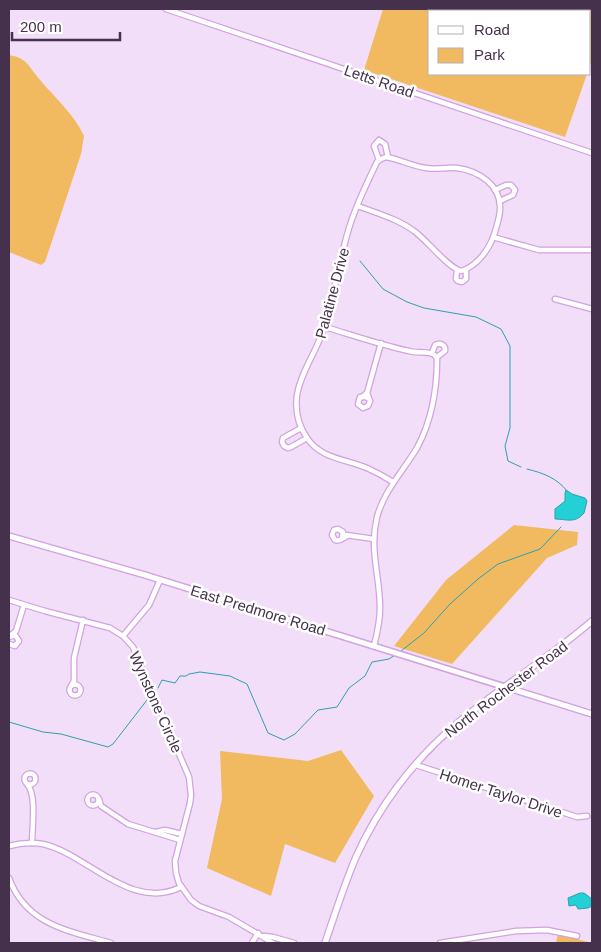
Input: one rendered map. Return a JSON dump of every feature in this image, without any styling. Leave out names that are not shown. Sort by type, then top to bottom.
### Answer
[{"type":"main road","name":"North Rochester Road","points":[[326,943],[344,889],[364,840],[389,798],[416,765],[454,726],[568,642],[592,621]]},
{"type":"street","name":"Letts Road","points":[[166,9],[592,153]]},
{"type":"street","name":"Palatine Drive","points":[[388,157],[385,144],[379,140],[374,146],[379,160],[358,206],[344,246],[324,327],[299,385],[297,412],[301,428],[307,438],[318,449],[329,456],[365,467],[393,482]]},
{"type":"street","points":[[358,206],[409,227],[457,270],[461,271],[466,270],[484,254],[493,237],[500,217],[500,201],[495,190],[485,178],[469,171],[454,168],[424,168],[388,157],[379,160]]},
{"type":"street","points":[[495,190],[506,185],[511,185],[516,190],[513,195],[500,201]]},
{"type":"street","points":[[493,237],[540,250],[592,250]]},
{"type":"street","points":[[457,270],[456,279],[458,282],[466,279],[466,270]]},
{"type":"street","points":[[554,299],[592,309]]},
{"type":"street","points":[[324,327],[410,352],[432,353],[437,357]]},
{"type":"street","points":[[364,395],[369,399],[368,406],[363,408],[358,402],[364,395],[381,343]]},
{"type":"street","points":[[432,353],[436,344],[440,343],[444,346],[444,353],[437,357]]},
{"type":"street","points":[[374,646],[380,608],[374,539],[382,504],[393,482],[418,446],[429,420],[436,388],[437,357]]},
{"type":"street","points":[[301,428],[284,438],[282,442],[284,446],[291,447],[307,438]]},
{"type":"street","points":[[345,534],[342,539],[337,541],[332,536],[336,530],[345,534],[374,539]]},
{"type":"street","name":"East Predmore Road","points":[[9,536],[160,580],[592,714]]},
{"type":"street","points":[[123,636],[149,605],[160,580]]},
{"type":"street","name":"Wynstone Circle","points":[[9,600],[110,628],[123,636],[133,647],[189,777],[191,795],[176,855],[175,867],[181,887],[191,900],[199,906],[229,916],[273,943]]},
{"type":"street","points":[[10,636],[16,631],[24,605]]},
{"type":"street","points":[[74,680],[81,692],[77,696],[70,694],[69,690],[74,680],[74,658],[84,620]]},
{"type":"street","points":[[9,644],[13,646],[19,642],[16,631]]},
{"type":"street","points":[[10,636],[18,637]]},
{"type":"street","points":[[71,686],[78,685]]},
{"type":"street","name":"Homer Taylor Drive","points":[[416,765],[577,817],[587,816]]},
{"type":"street","points":[[31,789],[36,778],[30,774],[24,778],[31,789],[33,812],[32,843]]},
{"type":"street","points":[[27,784],[34,784]]},
{"type":"street","points":[[101,806],[96,795],[89,796],[88,803],[101,806],[128,824],[180,840]]},
{"type":"street","points":[[95,805],[99,800]]},
{"type":"street","points":[[156,832],[165,830],[182,834]]},
{"type":"street","points":[[9,846],[32,843],[43,844],[56,849],[112,880],[138,890],[162,893],[181,887]]},
{"type":"street","points":[[9,878],[18,897],[27,907],[48,923],[111,943]]},
{"type":"street","points":[[440,943],[516,931],[547,930],[577,936]]},
{"type":"street","points":[[252,943],[258,933]]},
{"type":"street","name":"Wynstone Circle","points":[[264,936],[294,943]]},
{"type":"green space","points":[[383,9],[592,9],[591,62],[591,10],[428,10],[428,75],[587,75],[565,137],[364,70]]},
{"type":"green space","points":[[9,55],[20,58],[28,65],[70,114],[84,136],[81,154],[45,262],[41,265],[9,252]]},
{"type":"green space","points":[[514,525],[578,532],[577,545],[547,558],[452,664],[394,646],[446,580]]},
{"type":"green space","points":[[341,750],[374,796],[335,863],[285,844],[271,896],[207,868],[222,799],[220,751],[308,761]]},
{"type":"green space","points":[[558,934],[592,943],[556,943]]},
{"type":"shaded area","points":[[566,490],[585,498],[587,501],[584,513],[574,520],[555,519],[555,509],[565,501]]},
{"type":"shaded area","points":[[584,893],[592,899],[592,906],[578,909],[576,905],[569,906],[568,898]]},
{"type":"waterway","points":[[360,261],[383,289],[407,302],[424,308],[476,317],[501,329],[510,346],[510,428],[505,446],[508,461],[521,467]]},
{"type":"waterway","points":[[527,469],[549,477],[567,491]]},
{"type":"waterway","points":[[401,651],[424,633],[450,604],[478,579],[498,564],[540,549],[561,527]]},
{"type":"waterway","points":[[158,688],[162,680],[175,683],[180,676],[200,672],[230,676],[247,684],[268,733],[284,740],[295,734],[318,710],[337,707],[349,688],[365,676],[372,662],[389,659],[395,655]]},
{"type":"waterway","points":[[9,722],[108,747],[113,744],[147,700]]}]
